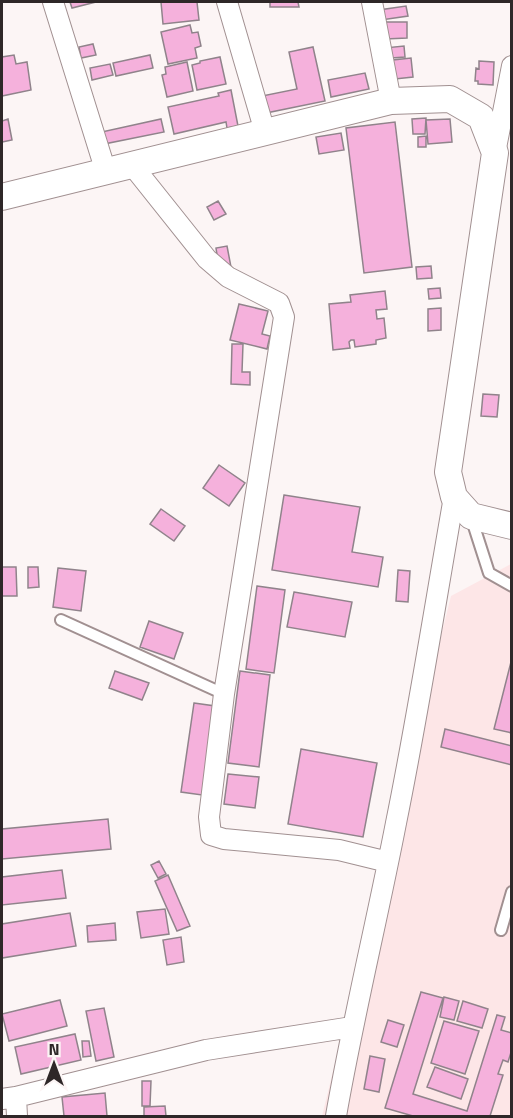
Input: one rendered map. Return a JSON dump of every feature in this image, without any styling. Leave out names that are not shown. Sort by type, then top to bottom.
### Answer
[{"type":"street","points":[[53,2],[106,172]]},
{"type":"street","points":[[227,2],[265,132]]},
{"type":"street","points":[[372,2],[391,101]]},
{"type":"street","points":[[336,1116],[352,1027],[396,824],[454,496],[448,472],[495,153],[512,66]]},
{"type":"street","points":[[4,193],[106,172],[391,101],[450,99],[481,117],[495,153]]},
{"type":"street","points":[[132,165],[207,259],[228,277],[279,303],[284,317],[224,694],[209,817],[212,835],[224,839],[339,850],[388,862]]},
{"type":"street","points":[[454,496],[471,516],[512,526]]},
{"type":"street","points":[[11,1104],[206,1050],[352,1027]]},
{"type":"lane","points":[[471,516],[489,573],[512,586]]},
{"type":"lane","points":[[61,620],[224,694]]},
{"type":"lane","points":[[501,930],[512,892]]},
{"type":"shaded area","points":[[511,564],[511,1116],[322,1116],[451,596]]},
{"type":"building","points":[[70,2],[96,2],[72,8]]},
{"type":"building","points":[[161,2],[197,2],[199,20],[163,24]]},
{"type":"building","points":[[270,2],[298,2],[299,7],[270,7]]},
{"type":"building","points":[[406,6],[408,16],[381,20],[379,10]]},
{"type":"building","points":[[384,22],[407,22],[407,38],[385,39]]},
{"type":"building","points":[[190,25],[192,33],[198,32],[201,46],[195,48],[197,58],[168,64],[161,32]]},
{"type":"building","points":[[93,44],[96,55],[81,58],[79,47]]},
{"type":"building","points":[[404,46],[405,57],[391,58],[384,48]]},
{"type":"building","points":[[313,47],[325,101],[261,114],[257,97],[297,89],[289,52]]},
{"type":"building","points":[[14,55],[16,64],[27,62],[31,90],[2,96],[2,57]]},
{"type":"building","points":[[150,55],[153,68],[116,76],[113,63]]},
{"type":"building","points":[[220,57],[226,84],[197,90],[192,65]]},
{"type":"building","points":[[411,58],[413,77],[395,79],[393,60]]},
{"type":"building","points":[[479,61],[494,62],[493,85],[478,84],[478,81],[475,81]]},
{"type":"building","points":[[187,62],[193,91],[167,97],[162,75],[166,74],[165,67]]},
{"type":"building","points":[[110,64],[113,75],[92,80],[90,68]]},
{"type":"building","points":[[365,73],[369,89],[331,97],[328,80]]},
{"type":"building","points":[[231,90],[238,126],[227,128],[226,122],[174,134],[168,107],[219,96],[218,93]]},
{"type":"building","points":[[426,118],[425,134],[413,134],[412,119]]},
{"type":"building","points":[[8,119],[12,140],[2,142],[2,121]]},
{"type":"building","points":[[161,119],[164,132],[99,145],[97,133]]},
{"type":"building","points":[[450,119],[452,142],[428,144],[426,120]]},
{"type":"building","points":[[395,122],[412,267],[364,273],[346,128]]},
{"type":"building","points":[[341,133],[344,150],[319,154],[316,137]]},
{"type":"building","points":[[426,136],[426,147],[418,147],[418,137]]},
{"type":"building","points":[[218,201],[226,214],[214,220],[207,207]]},
{"type":"building","points":[[227,246],[231,267],[219,268],[216,248]]},
{"type":"building","points":[[431,266],[432,278],[417,279],[416,267]]},
{"type":"building","points":[[440,288],[441,298],[429,299],[428,289]]},
{"type":"building","points":[[385,291],[387,309],[376,310],[377,319],[384,318],[386,338],[376,340],[376,344],[355,347],[354,340],[351,340],[350,348],[333,350],[329,304],[351,302],[350,295]]},
{"type":"building","points":[[239,304],[268,311],[262,334],[270,336],[267,349],[230,340]]},
{"type":"building","points":[[441,308],[441,330],[428,331],[428,309]]},
{"type":"building","points":[[232,344],[243,344],[242,372],[250,372],[250,385],[231,384]]},
{"type":"building","points":[[483,394],[499,395],[497,417],[481,416]]},
{"type":"building","points":[[219,465],[245,483],[229,506],[203,488]]},
{"type":"building","points":[[284,495],[360,507],[352,552],[383,557],[378,587],[272,570]]},
{"type":"building","points":[[161,509],[185,526],[174,541],[150,524]]},
{"type":"building","points":[[2,567],[16,567],[17,596],[2,596]]},
{"type":"building","points":[[28,567],[38,567],[39,587],[28,588]]},
{"type":"building","points":[[58,568],[86,571],[81,611],[53,607]]},
{"type":"building","points":[[398,570],[410,571],[408,602],[396,601]]},
{"type":"building","points":[[257,586],[285,590],[274,673],[246,669]]},
{"type":"building","points":[[294,592],[352,602],[345,637],[287,627]]},
{"type":"building","points":[[149,621],[183,633],[174,659],[140,647]]},
{"type":"building","points":[[512,658],[512,733],[494,729]]},
{"type":"building","points":[[115,671],[149,683],[142,700],[109,688]]},
{"type":"building","points":[[240,671],[270,675],[259,767],[228,763]]},
{"type":"building","points":[[194,703],[215,706],[202,795],[181,792]]},
{"type":"building","points":[[445,729],[512,746],[512,765],[441,747]]},
{"type":"building","points":[[301,749],[377,763],[363,837],[288,824]]},
{"type":"building","points":[[228,774],[259,777],[255,808],[224,804]]},
{"type":"building","points":[[108,819],[111,849],[2,859],[2,829]]},
{"type":"building","points":[[159,861],[166,874],[158,878],[151,865]]},
{"type":"building","points":[[62,870],[66,898],[2,905],[2,877]]},
{"type":"building","points":[[168,875],[190,926],[177,931],[155,881]]},
{"type":"building","points":[[165,909],[169,934],[141,938],[137,912]]},
{"type":"building","points":[[70,913],[76,946],[2,958],[2,924]]},
{"type":"building","points":[[115,923],[116,940],[88,942],[87,926]]},
{"type":"building","points":[[181,937],[184,962],[167,965],[163,940]]},
{"type":"building","points":[[421,992],[443,998],[413,1094],[467,1111],[497,1015],[505,1017],[501,1030],[512,1033],[512,1049],[508,1062],[503,1060],[498,1074],[503,1075],[490,1116],[413,1116],[385,1108]]},
{"type":"building","points":[[444,997],[459,1001],[454,1020],[440,1017]]},
{"type":"building","points":[[60,1000],[67,1026],[9,1041],[2,1014]]},
{"type":"building","points":[[463,1001],[488,1009],[482,1028],[457,1021]]},
{"type":"building","points":[[104,1008],[114,1057],[96,1061],[86,1011]]},
{"type":"building","points":[[388,1020],[404,1025],[397,1047],[381,1042]]},
{"type":"building","points":[[444,1021],[479,1031],[465,1074],[431,1063]]},
{"type":"building","points":[[75,1034],[81,1060],[21,1074],[15,1047]]},
{"type":"building","points":[[82,1041],[89,1041],[91,1056],[83,1057]]},
{"type":"building","points":[[370,1056],[385,1059],[379,1092],[364,1089]]},
{"type":"building","points":[[435,1067],[468,1079],[461,1099],[427,1087]]},
{"type":"building","points":[[142,1081],[151,1081],[150,1106],[142,1106]]},
{"type":"building","points":[[105,1093],[107,1116],[64,1116],[62,1097]]},
{"type":"building","points":[[165,1106],[166,1116],[144,1116],[144,1107]]}]
